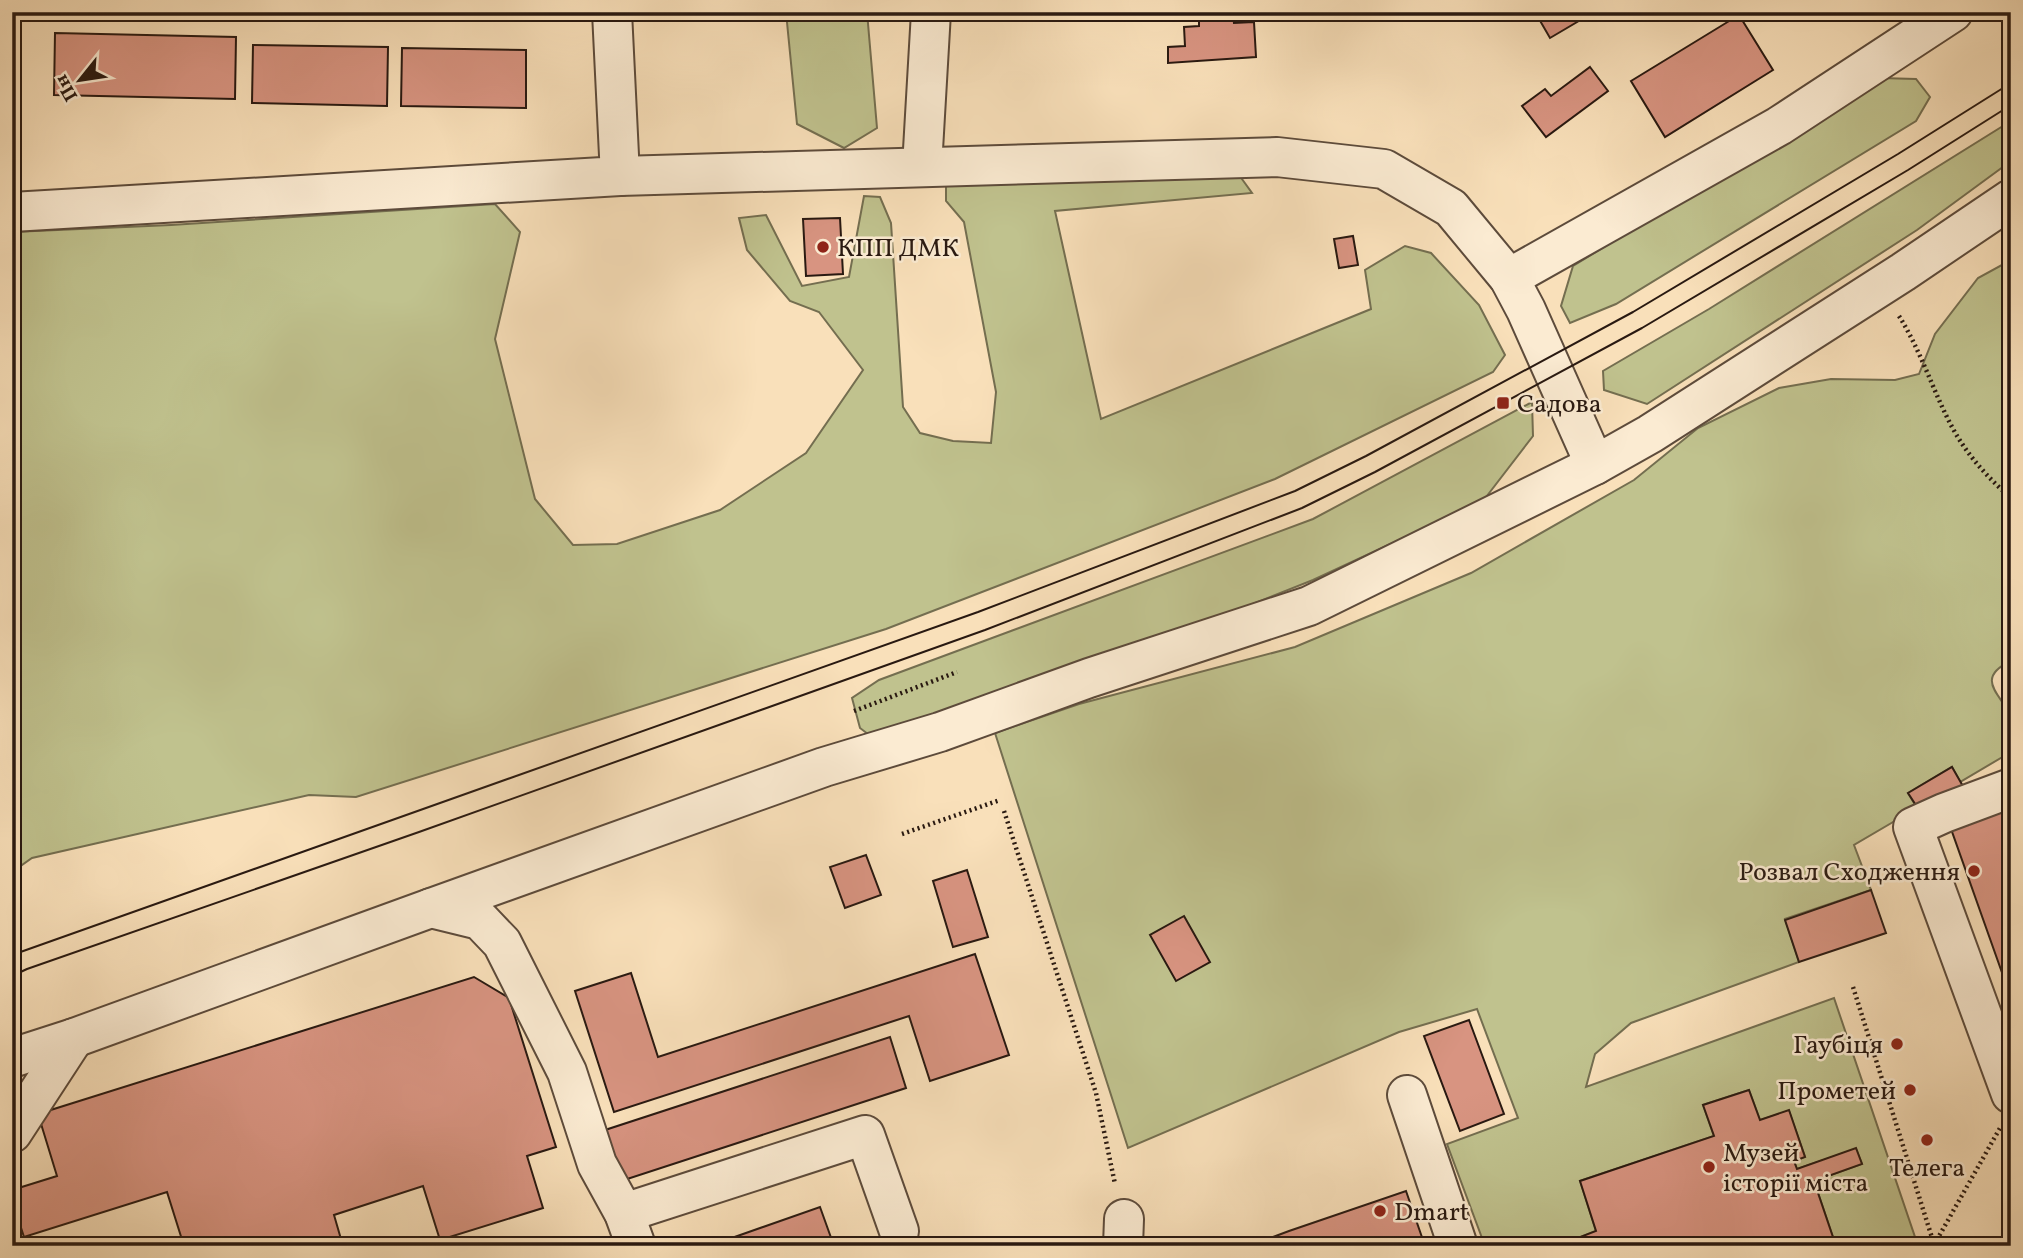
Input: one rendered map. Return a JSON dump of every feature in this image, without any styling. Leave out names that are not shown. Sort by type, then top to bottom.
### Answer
[{"type":"street","points":[[612,12],[620,176]]},
{"type":"street","points":[[922,167],[931,12]]},
{"type":"street","points":[[1509,278],[1779,126],[1953,12]]},
{"type":"street","points":[[12,212],[620,176],[1277,157],[1384,169],[1451,208],[1509,278],[1595,465]]},
{"type":"street","points":[[12,1058],[824,767],[940,732],[1089,678],[1309,606],[1595,465],[1650,434],[2011,199]]},
{"type":"street","points":[[2008,1107],[2003,1046],[1913,827],[2011,788]]},
{"type":"street","points":[[431,908],[480,920],[502,943],[567,1072],[597,1164],[630,1229],[865,1135],[899,1231]]},
{"type":"street","points":[[12,1133],[74,1038]]},
{"type":"street","points":[[1406,1095],[1458,1246]]},
{"type":"path","points":[[1881,286],[1912,338],[1953,429],[1986,476],[2011,498]]},
{"type":"path","points":[[854,711],[957,672]]},
{"type":"path","points":[[902,834],[1000,800]]},
{"type":"path","points":[[1004,811],[1096,1093],[1123,1232]]},
{"type":"path","points":[[1853,987],[1934,1245]]},
{"type":"path","points":[[1934,1245],[2008,1107]]},
{"type":"green space","points":[[786,12],[867,12],[877,128],[844,148],[797,124]]},
{"type":"green space","points":[[1880,78],[1916,79],[1930,97],[1916,121],[1616,304],[1570,323],[1561,306],[1573,266]]},
{"type":"green space","points":[[2011,121],[2011,161],[1917,230],[1647,404],[1604,390],[1603,371],[1709,309]]},
{"type":"green space","points":[[1234,168],[1252,193],[1055,211],[1101,419],[1371,309],[1365,270],[1405,246],[1431,253],[1479,305],[1505,355],[1493,372],[1275,479],[886,629],[356,797],[309,795],[32,858],[12,872],[12,232],[171,225],[495,204],[520,232],[495,339],[535,499],[573,545],[617,544],[720,510],[806,453],[863,370],[819,312],[790,301],[747,250],[739,218],[766,215],[802,286],[849,277],[864,196],[880,197],[891,223],[903,407],[920,433],[953,441],[991,443],[996,392],[964,222],[946,201],[946,185]]},
{"type":"green space","points":[[2011,260],[2011,661],[1999,668],[1993,675],[1992,682],[2011,719],[2011,752],[1960,782],[1952,767],[1908,793],[1917,808],[1854,845],[1871,890],[1785,919],[1799,962],[1631,1023],[1595,1054],[1586,1087],[1834,998],[1915,1237],[1910,1246],[1836,1246],[1814,1181],[1862,1164],[1856,1149],[1797,1169],[1794,1161],[1805,1157],[1789,1111],[1760,1120],[1749,1090],[1703,1105],[1714,1136],[1580,1181],[1596,1231],[1575,1239],[1577,1246],[1485,1246],[1447,1144],[1518,1118],[1477,1009],[1399,1032],[1128,1148],[995,733],[1079,704],[1295,647],[1471,573],[1634,480],[1698,428],[1779,388],[1831,379],[1895,380],[1919,374],[1935,334],[1978,278]]},
{"type":"green space","points":[[1532,402],[1533,436],[1483,501],[1313,580],[1174,635],[873,738],[860,728],[852,698],[879,680],[1313,519]]},
{"type":"building","points":[[1535,12],[1594,12],[1550,38]]},
{"type":"building","points":[[1233,14],[1234,23],[1254,22],[1256,57],[1168,63],[1168,47],[1185,46],[1184,27],[1199,26],[1199,16]]},
{"type":"building","points":[[1739,15],[1773,70],[1665,137],[1631,81]]},
{"type":"building","points":[[55,33],[236,37],[235,99],[54,95]]},
{"type":"building","points":[[253,45],[388,47],[387,106],[252,103]]},
{"type":"building","points":[[402,48],[526,50],[526,108],[401,106]]},
{"type":"building","points":[[1590,67],[1608,91],[1546,137],[1522,106],[1545,89],[1551,96]]},
{"type":"building","name":"КПП ДМК","points":[[840,218],[843,274],[806,276],[803,219]]},
{"type":"building","points":[[1353,236],[1358,265],[1339,268],[1334,239]]},
{"type":"building","points":[[1952,767],[1964,788],[1921,813],[1908,793]]},
{"type":"building","points":[[2011,805],[2011,998],[1950,826]]},
{"type":"building","points":[[866,855],[881,895],[845,908],[830,867]]},
{"type":"building","points":[[967,870],[988,937],[953,947],[933,881]]},
{"type":"building","points":[[1871,890],[1886,933],[1799,962],[1785,920]]},
{"type":"building","points":[[1184,916],[1210,962],[1176,981],[1150,935]]},
{"type":"building","points":[[975,954],[1009,1055],[930,1081],[909,1016],[614,1112],[575,991],[631,973],[658,1057]]},
{"type":"building","points":[[474,977],[509,998],[556,1147],[527,1156],[543,1208],[440,1240],[423,1186],[334,1215],[343,1246],[184,1246],[167,1192],[24,1237],[12,1200],[12,1190],[57,1176],[38,1114]]},
{"type":"building","points":[[1469,1020],[1504,1114],[1460,1131],[1424,1036]]},
{"type":"building","points":[[890,1037],[906,1088],[615,1183],[599,1132]]},
{"type":"building","name":"Музей історії міста","points":[[1749,1090],[1760,1120],[1789,1110],[1805,1157],[1794,1161],[1797,1169],[1856,1148],[1862,1164],[1814,1181],[1836,1246],[1577,1246],[1575,1239],[1596,1231],[1580,1181],[1714,1136],[1703,1105]]},
{"type":"building","name":"Dmart","points":[[1406,1191],[1425,1246],[1249,1246],[1289,1231]]},
{"type":"building","points":[[820,1207],[834,1246],[709,1246]]},
{"type":"tram line","points":[[12,955],[978,612],[1295,491],[1366,456],[1633,312],[1898,154],[2011,83]]},
{"type":"tram line","points":[[12,976],[985,630],[1302,508],[1375,472],[1642,328],[1908,170],[2011,105]]},
{"type":"place","name":"КПП ДМК","points":[[823,247]]},
{"type":"place","name":"Садова","points":[[1503,403]]},
{"type":"place","name":"Розвал Сходження","points":[[1974,871]]},
{"type":"place","name":"Гаубіця","points":[[1897,1044]]},
{"type":"place","name":"Прометей","points":[[1910,1090]]},
{"type":"place","name":"Телега","points":[[1927,1140]]},
{"type":"place","name":"Музей історії міста","points":[[1709,1167]]},
{"type":"place","name":"Dmart","points":[[1380,1211]]}]
